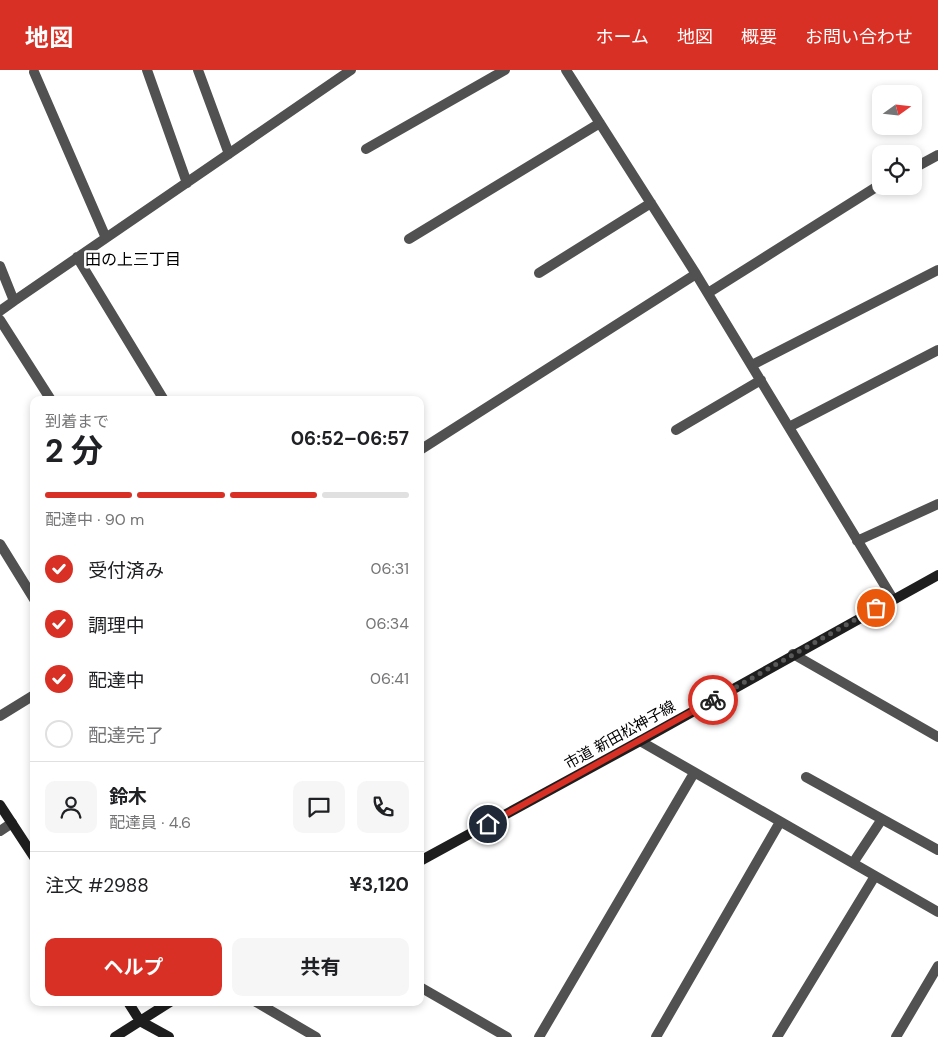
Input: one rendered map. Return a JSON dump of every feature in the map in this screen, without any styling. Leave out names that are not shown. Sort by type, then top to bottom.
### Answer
[{"type":"street","points":[[147,70],[187,182]]},
{"type":"street","points":[[198,70],[229,154]]},
{"type":"street","points":[[0,311],[351,70]]},
{"type":"street","points":[[366,149],[505,70]]},
{"type":"street","points":[[566,70],[708,293],[893,599]]},
{"type":"street","points":[[34,72],[106,238]]},
{"type":"street","points":[[409,238],[600,123]]},
{"type":"street","points":[[922,164],[938,155]]},
{"type":"street","points":[[708,293],[872,190]]},
{"type":"street","points":[[539,273],[651,203]]},
{"type":"street","points":[[77,258],[162,396]]},
{"type":"street","points":[[0,266],[14,301]]},
{"type":"street","points":[[752,366],[938,270]]},
{"type":"street","points":[[424,447],[696,274]]},
{"type":"street","points":[[0,320],[48,396]]},
{"type":"street","points":[[789,427],[938,350]]},
{"type":"street","points":[[676,430],[761,380]]},
{"type":"street","points":[[857,541],[938,504]]},
{"type":"street","points":[[0,544],[30,593]]},
{"type":"street","name":"市道 新田松神子線","points":[[424,859],[938,575]]},
{"type":"street","points":[[793,654],[938,738]]},
{"type":"street","points":[[1,715],[30,697]]},
{"type":"street","points":[[640,741],[938,912]]},
{"type":"street","points":[[539,1037],[694,773]]},
{"type":"street","points":[[806,777],[938,850]]},
{"type":"street","points":[[0,805],[30,851]]},
{"type":"street","points":[[853,863],[882,819]]},
{"type":"street","points":[[656,1037],[780,822]]},
{"type":"street","points":[[0,831],[12,823]]},
{"type":"street","points":[[777,1037],[875,876]]},
{"type":"street","points":[[896,1037],[938,966]]},
{"type":"street","points":[[424,989],[507,1037]]},
{"type":"street","points":[[131,1006],[140,1021],[169,1037]]},
{"type":"street","points":[[115,1037],[164,1006]]},
{"type":"street","points":[[263,1006],[316,1037]]},
{"type":"way so far","points":[[713,700],[876,608]]},
{"type":"district","name":"田の上三丁目","points":[[133,259]]},
{"type":"route","points":[[488,824],[713,700]]}]
